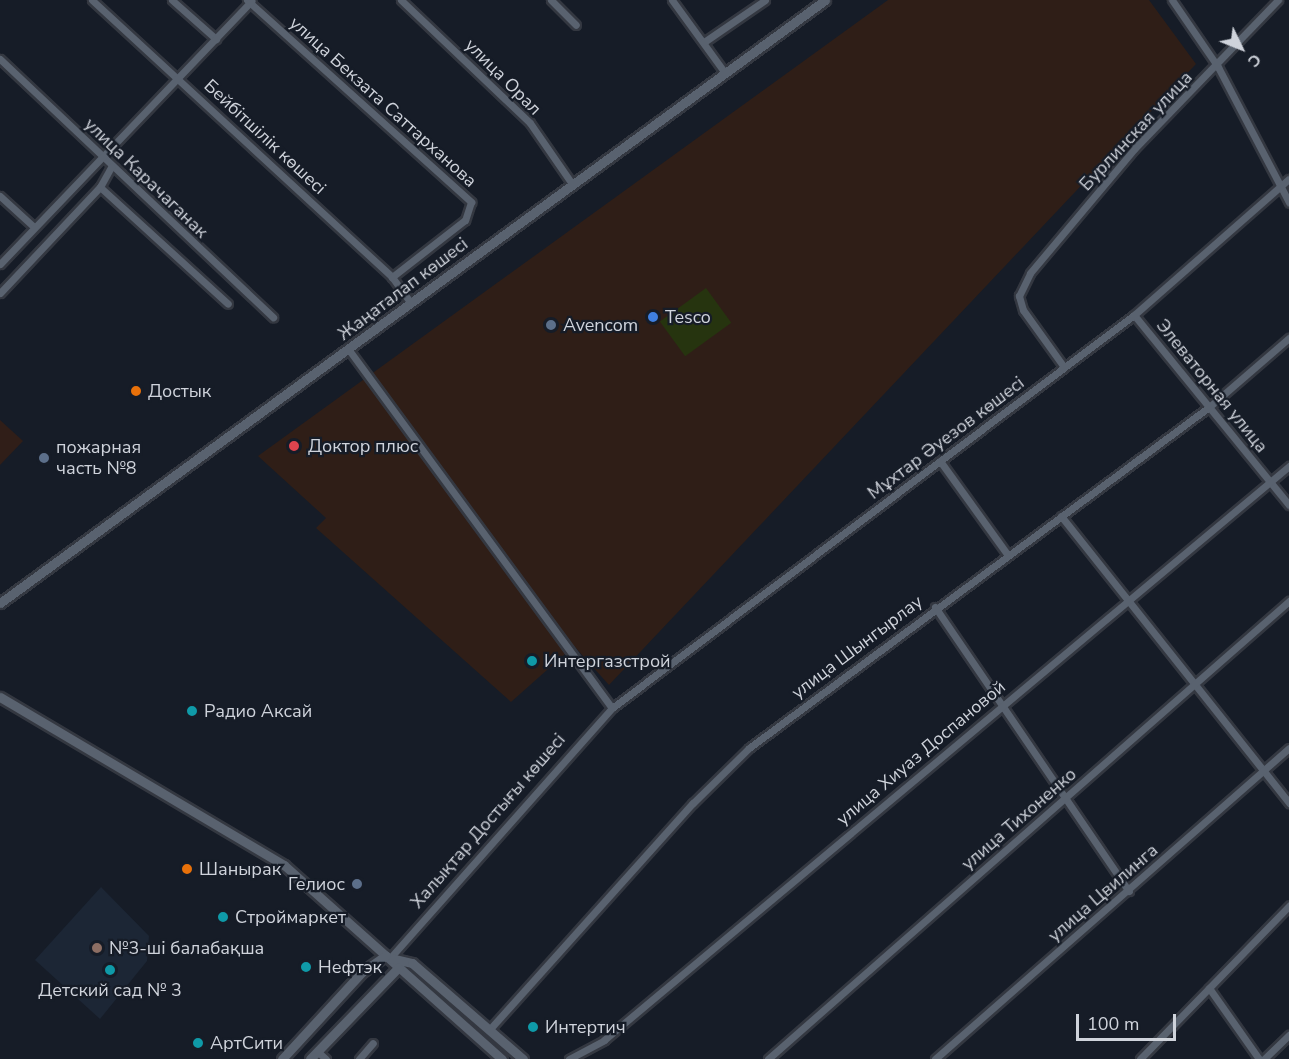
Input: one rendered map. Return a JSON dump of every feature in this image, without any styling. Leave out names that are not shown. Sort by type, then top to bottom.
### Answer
[{"type":"main road","name":"Жаңаталап көшесі","points":[[0,603],[350,350],[825,0]]},
{"type":"main road","points":[[0,697],[263,850],[323,896],[388,956],[398,969],[502,1059]]},
{"type":"main road","points":[[388,956],[412,963],[523,1059]]},
{"type":"main road","name":"Халықтар Достығы көшесі","points":[[282,1059],[362,972],[388,956]]},
{"type":"main road","points":[[310,1059],[398,969]]},
{"type":"street","name":"Бейбітшілік көшесі","points":[[92,0],[392,277],[411,303]]},
{"type":"street","points":[[172,0],[216,39]]},
{"type":"street","name":"улица Орал","points":[[401,0],[530,123],[573,185]]},
{"type":"street","points":[[551,0],[576,25]]},
{"type":"street","points":[[672,0],[725,73]]},
{"type":"street","points":[[704,42],[765,0]]},
{"type":"street","points":[[1172,0],[1218,67],[1278,188],[1289,202]]},
{"type":"street","name":"Бурлинская улица","points":[[1064,367],[1019,296],[1041,258],[1135,148],[1218,67],[1278,0]]},
{"type":"street","points":[[0,264],[250,1]]},
{"type":"street","name":"улица Бекзата Саттарханова","points":[[250,1],[471,202],[465,220],[392,277]]},
{"type":"street","name":"улица Карачаганак","points":[[0,59],[103,156],[111,167],[273,317]]},
{"type":"street","points":[[0,293],[100,187],[111,167]]},
{"type":"street","name":"Мұхтар Әуезов көшесі","points":[[612,708],[1134,315],[1289,179]]},
{"type":"street","points":[[100,187],[228,304]]},
{"type":"street","points":[[0,196],[34,227]]},
{"type":"street","name":"Элеваторная улица","points":[[1134,315],[1289,505]]},
{"type":"street","name":"улица Шынгырлау","points":[[489,1030],[720,774],[935,607],[1209,407],[1289,338]]},
{"type":"street","points":[[350,350],[612,708]]},
{"type":"street","points":[[940,461],[1007,554]]},
{"type":"street","name":"улица Хиуаз Доспановой","points":[[569,1059],[604,1040],[1126,600],[1289,466]]},
{"type":"street","points":[[1061,516],[1289,803]]},
{"type":"street","name":"улица Тихоненко","points":[[768,1059],[1289,601]]},
{"type":"street","points":[[935,607],[1068,795],[1129,891]]},
{"type":"street","name":"Халықтар Достығы көшесі","points":[[388,956],[612,708]]},
{"type":"street","name":"улица Цвилинга","points":[[935,1059],[1129,891],[1289,747]]},
{"type":"street","points":[[1140,1059],[1289,906]]},
{"type":"street","points":[[1209,988],[1259,1059]]},
{"type":"street","points":[[1264,1059],[1289,1035]]},
{"type":"street","points":[[358,1059],[373,1043]]},
{"type":"street","points":[[317,1051],[326,1059]]},
{"type":"shaded area","points":[[888,0],[1149,0],[1196,64],[609,685],[574,646],[511,702],[316,528],[326,518],[258,456]]},
{"type":"shaded area","points":[[0,420],[23,441],[0,465]]},
{"type":"shaded area","name":"№3-ші балабақша","points":[[101,887],[149,936],[147,961],[100,1019],[35,960]]},
{"type":"green space","points":[[706,288],[731,323],[685,356],[660,322]]},
{"type":"place","name":"Tesco","points":[[653,317]]},
{"type":"place","name":"Avencom","points":[[551,325]]},
{"type":"place","name":"Достык","points":[[136,391]]},
{"type":"place","name":"Доктор плюс","points":[[294,446]]},
{"type":"place","name":"пожарная часть №8","points":[[44,458]]},
{"type":"place","name":"Интергазстрой","points":[[532,661]]},
{"type":"place","name":"Радио Аксай","points":[[192,711]]},
{"type":"place","name":"Шанырак","points":[[187,869]]},
{"type":"place","name":"Гелиос","points":[[357,884]]},
{"type":"place","name":"Строймаркет","points":[[223,917]]},
{"type":"place","name":"№3-ші балабақша","points":[[97,948]]},
{"type":"place","name":"Нефтэк","points":[[306,967]]},
{"type":"place","name":"Детский сад № 3","points":[[110,970]]},
{"type":"place","name":"Интертич","points":[[533,1027]]},
{"type":"place","name":"АртСити","points":[[198,1043]]}]
